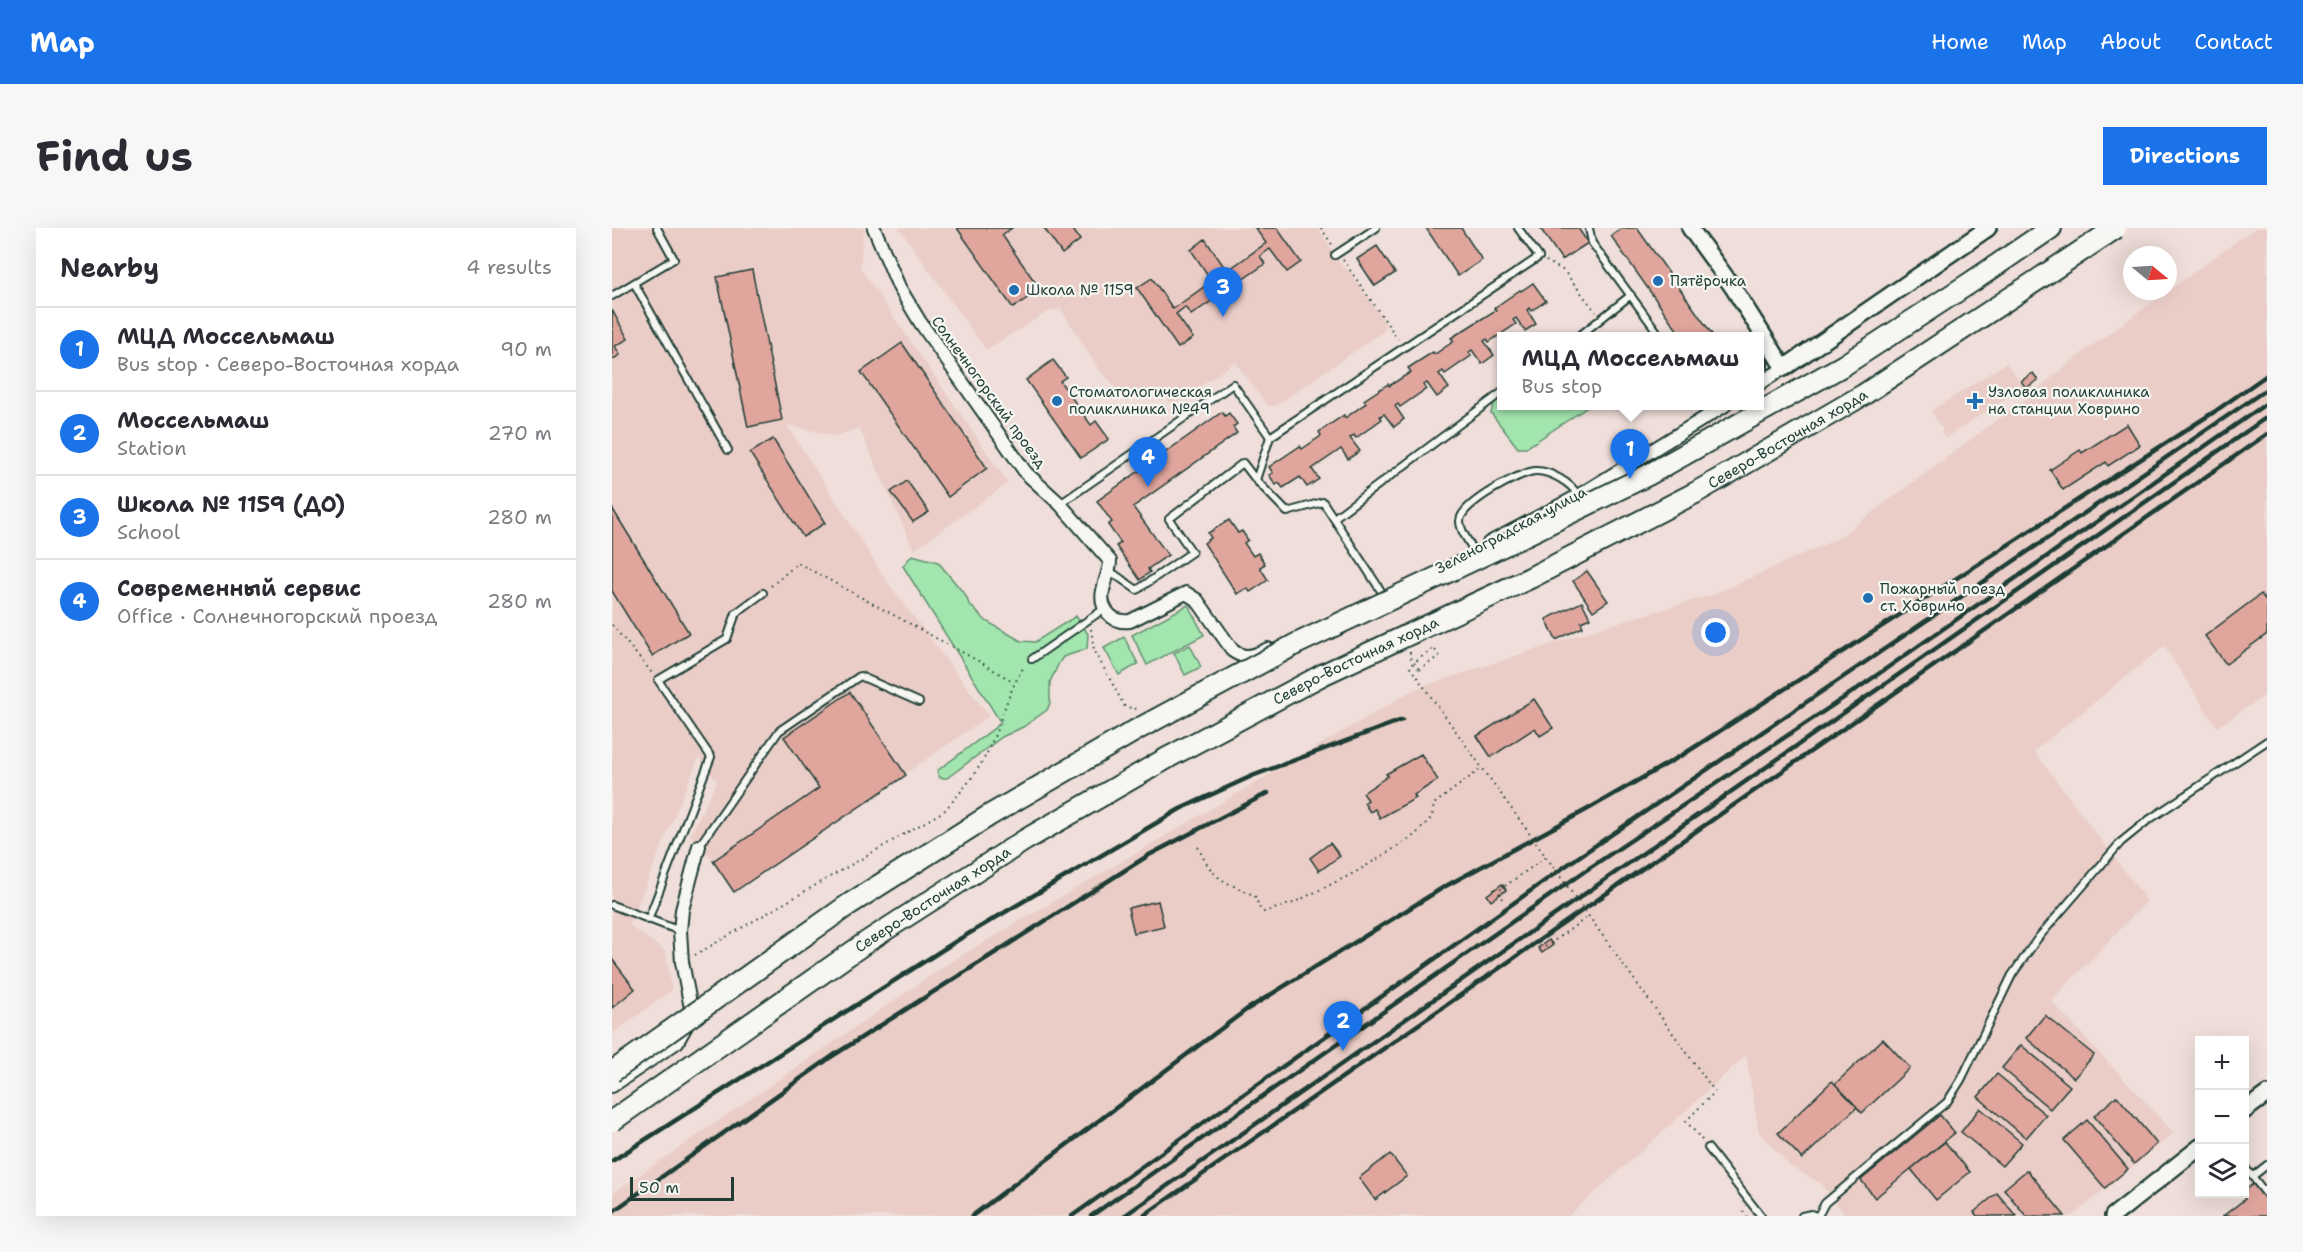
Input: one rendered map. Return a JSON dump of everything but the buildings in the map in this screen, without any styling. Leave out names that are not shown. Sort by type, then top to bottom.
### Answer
[{"type":"main road","points":[[1764,410],[1844,365],[2051,228]]},
{"type":"main road","name":"Северо-Восточная хорда","points":[[612,1122],[868,941],[1025,840],[1169,757],[1324,674],[1530,578],[1695,493],[1863,395],[2116,228]]},
{"type":"main road","points":[[612,1072],[848,905],[1029,792],[1138,729],[1296,644],[1648,475],[1764,410]]},
{"type":"street","name":"Солнечногорский проезд","points":[[874,228],[899,287],[920,322],[1026,473],[1060,504],[1110,561],[1110,571]]},
{"type":"street","points":[[1690,228],[1762,332]]},
{"type":"street","points":[[1764,381],[1988,228]]},
{"type":"street","points":[[1751,315],[1754,332]]},
{"type":"street","points":[[1764,336],[1784,368]]},
{"type":"street","name":"Зеленоградская улица","points":[[1385,593],[1474,551],[1578,496],[1716,410]]},
{"type":"street","points":[[1110,571],[1102,594],[1104,609],[1111,617],[1122,622],[1130,621],[1186,593],[1197,600],[1233,651],[1247,657],[1256,655],[1385,593]]},
{"type":"street","points":[[612,1086],[677,1042],[686,1026],[691,1008],[682,962],[680,931],[682,910],[699,846]]},
{"type":"street","points":[[2249,1107],[2267,1094]]},
{"type":"street","points":[[2113,1216],[2195,1150]]},
{"type":"lane","points":[[612,296],[674,259],[657,228]]},
{"type":"lane","points":[[1337,254],[1376,228]]},
{"type":"lane","points":[[1256,480],[1270,437],[1539,257],[1518,228]]},
{"type":"lane","points":[[1590,228],[1593,243],[1658,332]]},
{"type":"lane","points":[[634,283],[728,450]]},
{"type":"lane","points":[[1584,332],[1631,295]]},
{"type":"lane","points":[[1060,504],[1233,384],[1270,437]]},
{"type":"lane","points":[[1334,518],[1497,396]]},
{"type":"lane","points":[[1110,571],[1137,590],[1192,552],[1169,519],[1243,463],[1287,512],[1323,502],[1385,593]]},
{"type":"lane","points":[[1474,551],[1464,535],[1460,520],[1464,510],[1471,503],[1520,476],[1536,471],[1551,474],[1575,490],[1578,496]]},
{"type":"lane","points":[[648,920],[711,757],[658,680],[727,639],[736,613],[763,593]]},
{"type":"lane","points":[[1029,661],[1104,609]]},
{"type":"lane","points":[[699,846],[779,731],[860,676],[920,702]]},
{"type":"lane","points":[[1802,1216],[1811,1214],[1818,1216],[1825,1203],[1947,1102],[1961,1080],[2012,975],[2038,938],[2121,842],[2146,821],[2267,741]]},
{"type":"lane","points":[[612,905],[680,931]]},
{"type":"lane","points":[[1708,1148],[1761,1216]]},
{"type":"lane","points":[[2253,1176],[2267,1165]]},
{"type":"lane","points":[[2249,1172],[2267,1195]]},
{"type":"path","points":[[1321,228],[1403,346]]},
{"type":"path","points":[[1539,257],[1563,271],[1602,320]]},
{"type":"path","points":[[763,593],[798,563],[1014,682]]},
{"type":"path","points":[[612,625],[658,680]]},
{"type":"path","points":[[1419,670],[1439,656],[1434,648],[1409,666],[1715,1092],[1686,1121],[1702,1140]]},
{"type":"path","points":[[682,962],[944,810],[969,783],[986,754],[1014,682],[1029,661]]},
{"type":"path","points":[[1198,847],[1206,866],[1212,873],[1224,883],[1255,896],[1260,909],[1264,912],[1293,903],[1346,878],[1407,841],[1432,817],[1434,804],[1482,768]]},
{"type":"path","points":[[1503,899],[1498,891],[1546,857]]},
{"type":"path","points":[[1545,947],[1589,916]]},
{"type":"shaded area","points":[[612,228],[864,228],[860,268],[1008,483],[914,550],[859,428],[836,436],[787,425],[888,583],[989,716],[734,892],[713,861],[690,835],[717,782],[699,757],[629,925],[665,951],[672,990],[612,1034]]},
{"type":"shaded area","points":[[899,228],[1318,228],[1342,266],[1350,272],[1386,324],[1384,331],[1275,406],[1268,406],[1235,362],[1176,403],[1170,402],[1163,391],[1156,389],[1128,401],[1098,368],[1061,309],[1049,311],[986,350]]},
{"type":"shaded area","points":[[2255,228],[2267,228],[2267,694],[2217,727],[2164,646],[2034,751],[2147,901],[2051,1001],[2174,1133],[2072,1216],[1846,1216],[1820,1183],[1790,1166],[1759,1132],[1746,1055],[1568,1216],[612,1216],[612,1194],[952,961],[1415,689],[1613,624],[1712,595],[1837,539],[2155,300],[2177,300],[2177,284]]},
{"type":"shaded area","name":"Узловая поликлиника на станции Ховрино","points":[[2006,363],[2024,387],[1945,438],[1941,432],[1943,430],[1931,411]]},
{"type":"green space","points":[[1497,401],[1497,410],[1583,410],[1526,448],[1518,448],[1491,413]]},
{"type":"green space","points":[[912,555],[938,562],[966,596],[969,604],[986,621],[1021,641],[1035,642],[1076,616],[1088,634],[1087,649],[1063,657],[1059,663],[1050,682],[1050,703],[1047,710],[1023,727],[1002,737],[947,778],[940,778],[937,771],[1001,723],[903,566]]},
{"type":"green space","points":[[1188,605],[1204,635],[1147,665],[1132,635]]},
{"type":"green space","points":[[1124,637],[1138,664],[1119,675],[1104,648]]},
{"type":"green space","points":[[1190,645],[1201,667],[1185,675],[1174,653]]},
{"type":"railway","points":[[972,1216],[1246,1010],[1444,887],[1684,754],[2214,412],[2267,375]]},
{"type":"railway","points":[[1072,1216],[1577,858],[2267,389]]},
{"type":"railway","points":[[1091,1216],[1585,871],[1854,691],[2267,403]]},
{"type":"railway","points":[[1124,1216],[2267,417]]},
{"type":"railway","points":[[1143,1216],[2267,434]]},
{"type":"railway","points":[[612,1161],[958,940],[1180,809],[1252,776],[1402,720]]},
{"type":"railway","points":[[612,1212],[834,1055],[1149,855],[1268,793]]},
{"type":"place","name":"Пятёрочка","points":[[1658,281]]},
{"type":"place","name":"Школа № 1159","points":[[1014,290]]},
{"type":"place","name":"Школа № 1159 (ДО)","points":[[1223,317]]},
{"type":"place","name":"Стоматологическая поликлиника №49","points":[[1057,401]]},
{"type":"place","name":"Узловая поликлиника на станции Ховрино","points":[[1975,401]]},
{"type":"place","name":"МЦД Моссельмаш","points":[[1630,479]]},
{"type":"place","name":"Современный сервис","points":[[1148,487]]},
{"type":"place","name":"Пожарный поезд ст. Ховрино","points":[[1868,598]]},
{"type":"place","name":"Моссельмаш","points":[[1343,1051]]}]
